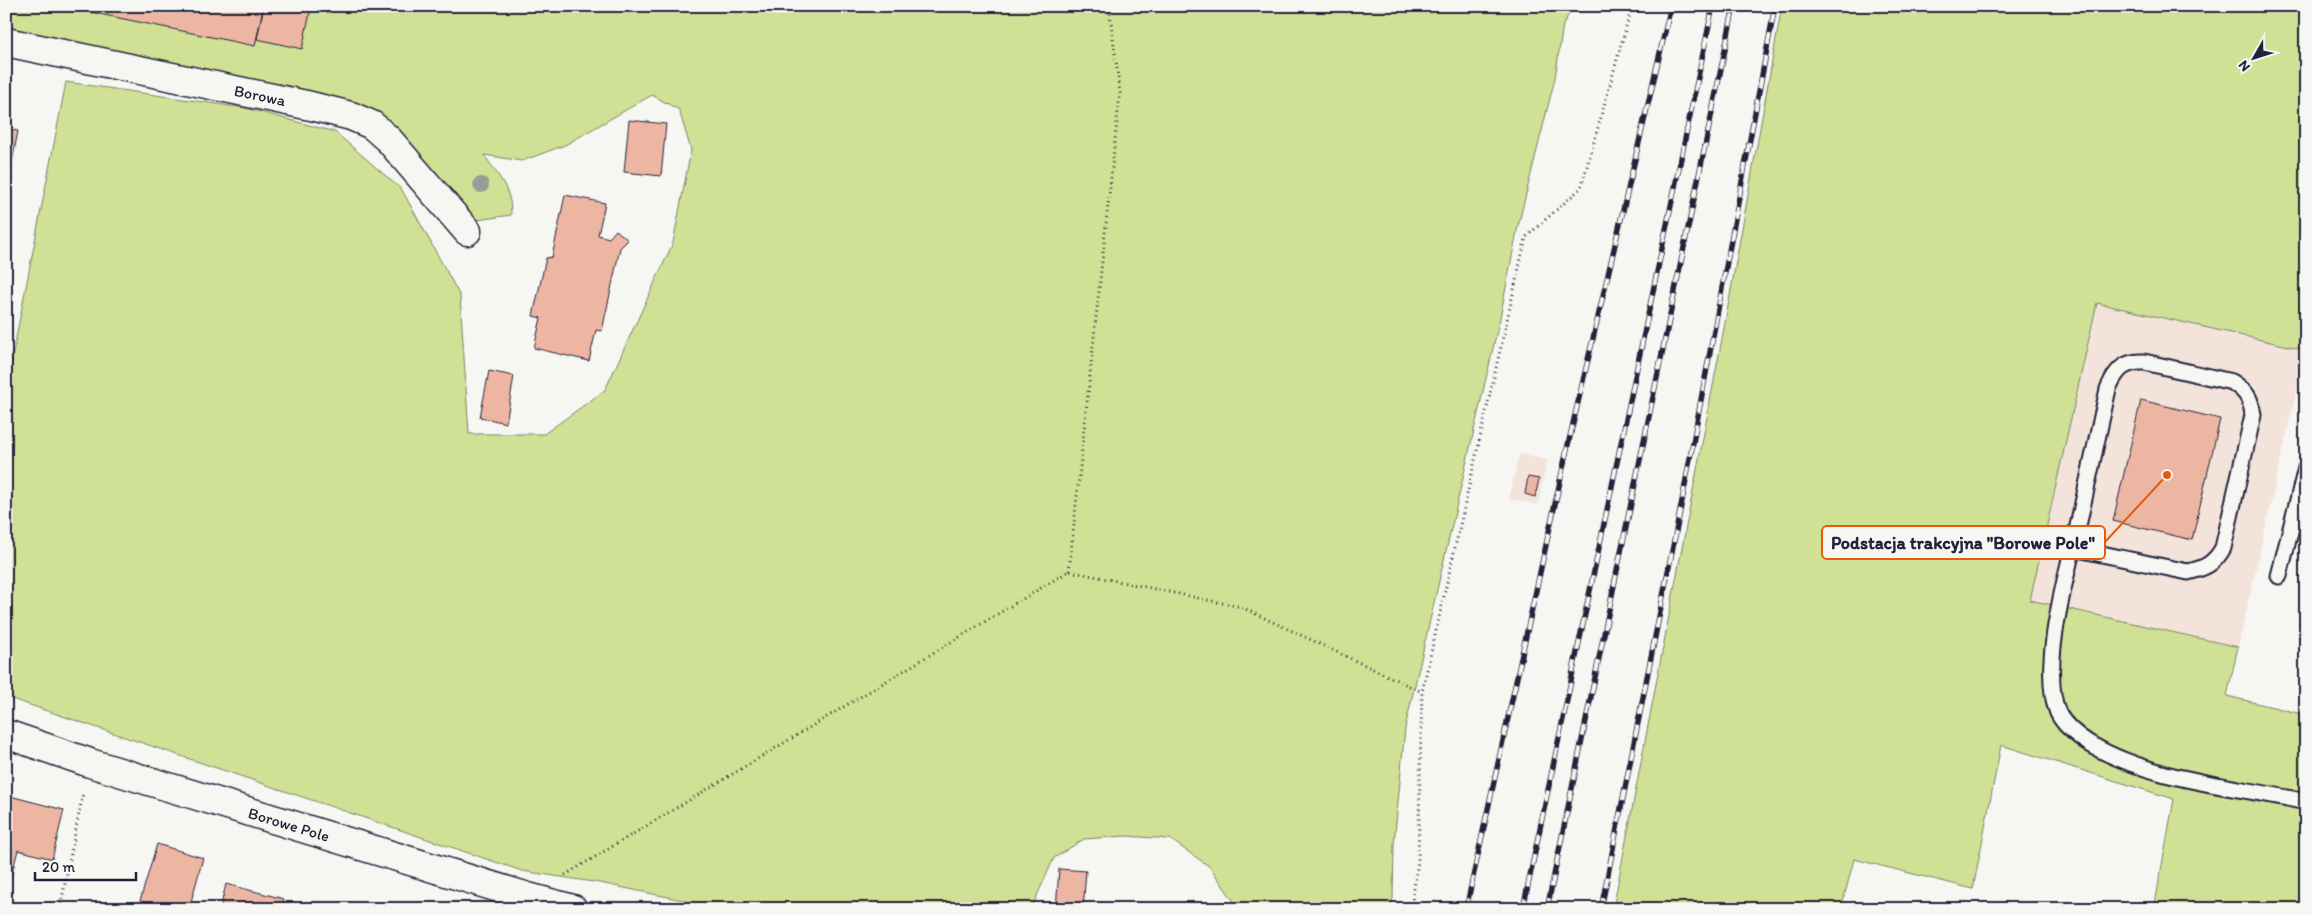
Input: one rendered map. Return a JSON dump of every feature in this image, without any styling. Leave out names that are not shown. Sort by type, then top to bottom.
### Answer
[{"type":"street","name":"Borowa","points":[[6,42],[351,116],[372,125],[389,140],[467,231]]},
{"type":"street","name":"Borowe Pole","points":[[6,734],[90,763],[528,897],[573,909]]},
{"type":"lane","points":[[2073,548],[2188,572],[2204,568],[2216,560],[2223,548],[2252,414],[2252,401],[2244,389],[2232,382],[2144,362],[2133,361],[2122,366],[2113,377],[2108,389],[2060,607],[2052,665],[2053,692],[2059,713],[2072,730],[2089,744],[2110,755],[2174,776],[2306,802]]},
{"type":"lane","points":[[2279,576],[2306,468]]},
{"type":"path","points":[[1069,571],[1120,92],[1109,6]]},
{"type":"path","points":[[1411,909],[1418,861],[1422,692],[1526,237],[1581,188],[1632,6]]},
{"type":"path","points":[[528,897],[1069,571],[1241,607],[1422,692]]},
{"type":"path","points":[[60,909],[90,763]]},
{"type":"shaded area","points":[[2097,303],[2306,350],[2238,647],[2030,600]]},
{"type":"shaded area","points":[[1519,454],[1547,460],[1538,505],[1509,499]]},
{"type":"green space","points":[[6,6],[1573,6],[1563,25],[1555,78],[1518,226],[1500,318],[1405,728],[1394,844],[1393,899],[1388,909],[1239,909],[1210,867],[1170,839],[1126,836],[1084,839],[1054,858],[1031,909],[726,909],[600,883],[522,871],[6,697],[6,389],[66,82],[245,108],[335,132],[402,190],[460,296],[469,434],[544,434],[605,390],[673,243],[691,150],[679,110],[652,95],[565,145],[522,161],[484,155],[507,190],[511,215],[471,221],[394,132],[6,29]]},
{"type":"green space","points":[[1782,6],[2306,6],[2306,350],[2097,303],[2030,600],[2238,647],[2227,696],[2306,715],[2306,909],[2154,909],[2174,799],[2001,745],[1973,889],[1854,859],[1841,909],[1613,909],[1725,323]]},
{"type":"building","points":[[91,6],[253,6],[263,8],[255,46],[90,12]]},
{"type":"building","points":[[264,6],[311,8],[302,49],[257,39]]},
{"type":"building","points":[[629,120],[666,124],[661,176],[624,172]]},
{"type":"building","points":[[6,129],[18,131],[7,188],[6,188]]},
{"type":"building","points":[[565,195],[605,203],[598,235],[609,238],[616,230],[628,240],[620,248],[602,331],[596,330],[589,361],[534,348],[541,318],[533,316],[546,258],[552,257]]},
{"type":"building","points":[[489,371],[514,376],[506,423],[480,417]]},
{"type":"building","points":[[2141,400],[2220,419],[2192,540],[2113,521]]},
{"type":"building","points":[[1528,477],[1539,479],[1535,497],[1525,494]]},
{"type":"building","points":[[6,795],[64,810],[52,859],[18,850],[6,896]]},
{"type":"building","points":[[157,844],[203,858],[189,909],[165,909],[140,901]]},
{"type":"building","points":[[1059,869],[1086,871],[1083,909],[1056,909]]},
{"type":"building","points":[[226,884],[284,899],[281,909],[220,909]]},
{"type":"railway","points":[[1466,909],[1568,445],[1671,6]]},
{"type":"railway","points":[[1523,909],[1713,6]]},
{"type":"railway","points":[[1547,909],[1734,6]]},
{"type":"railway","points":[[1601,909],[1682,501],[1775,6]]},
{"type":"place","name":"Podstacja trakcyjna \"Borowe Pole\"","points":[[2167,475]]}]
